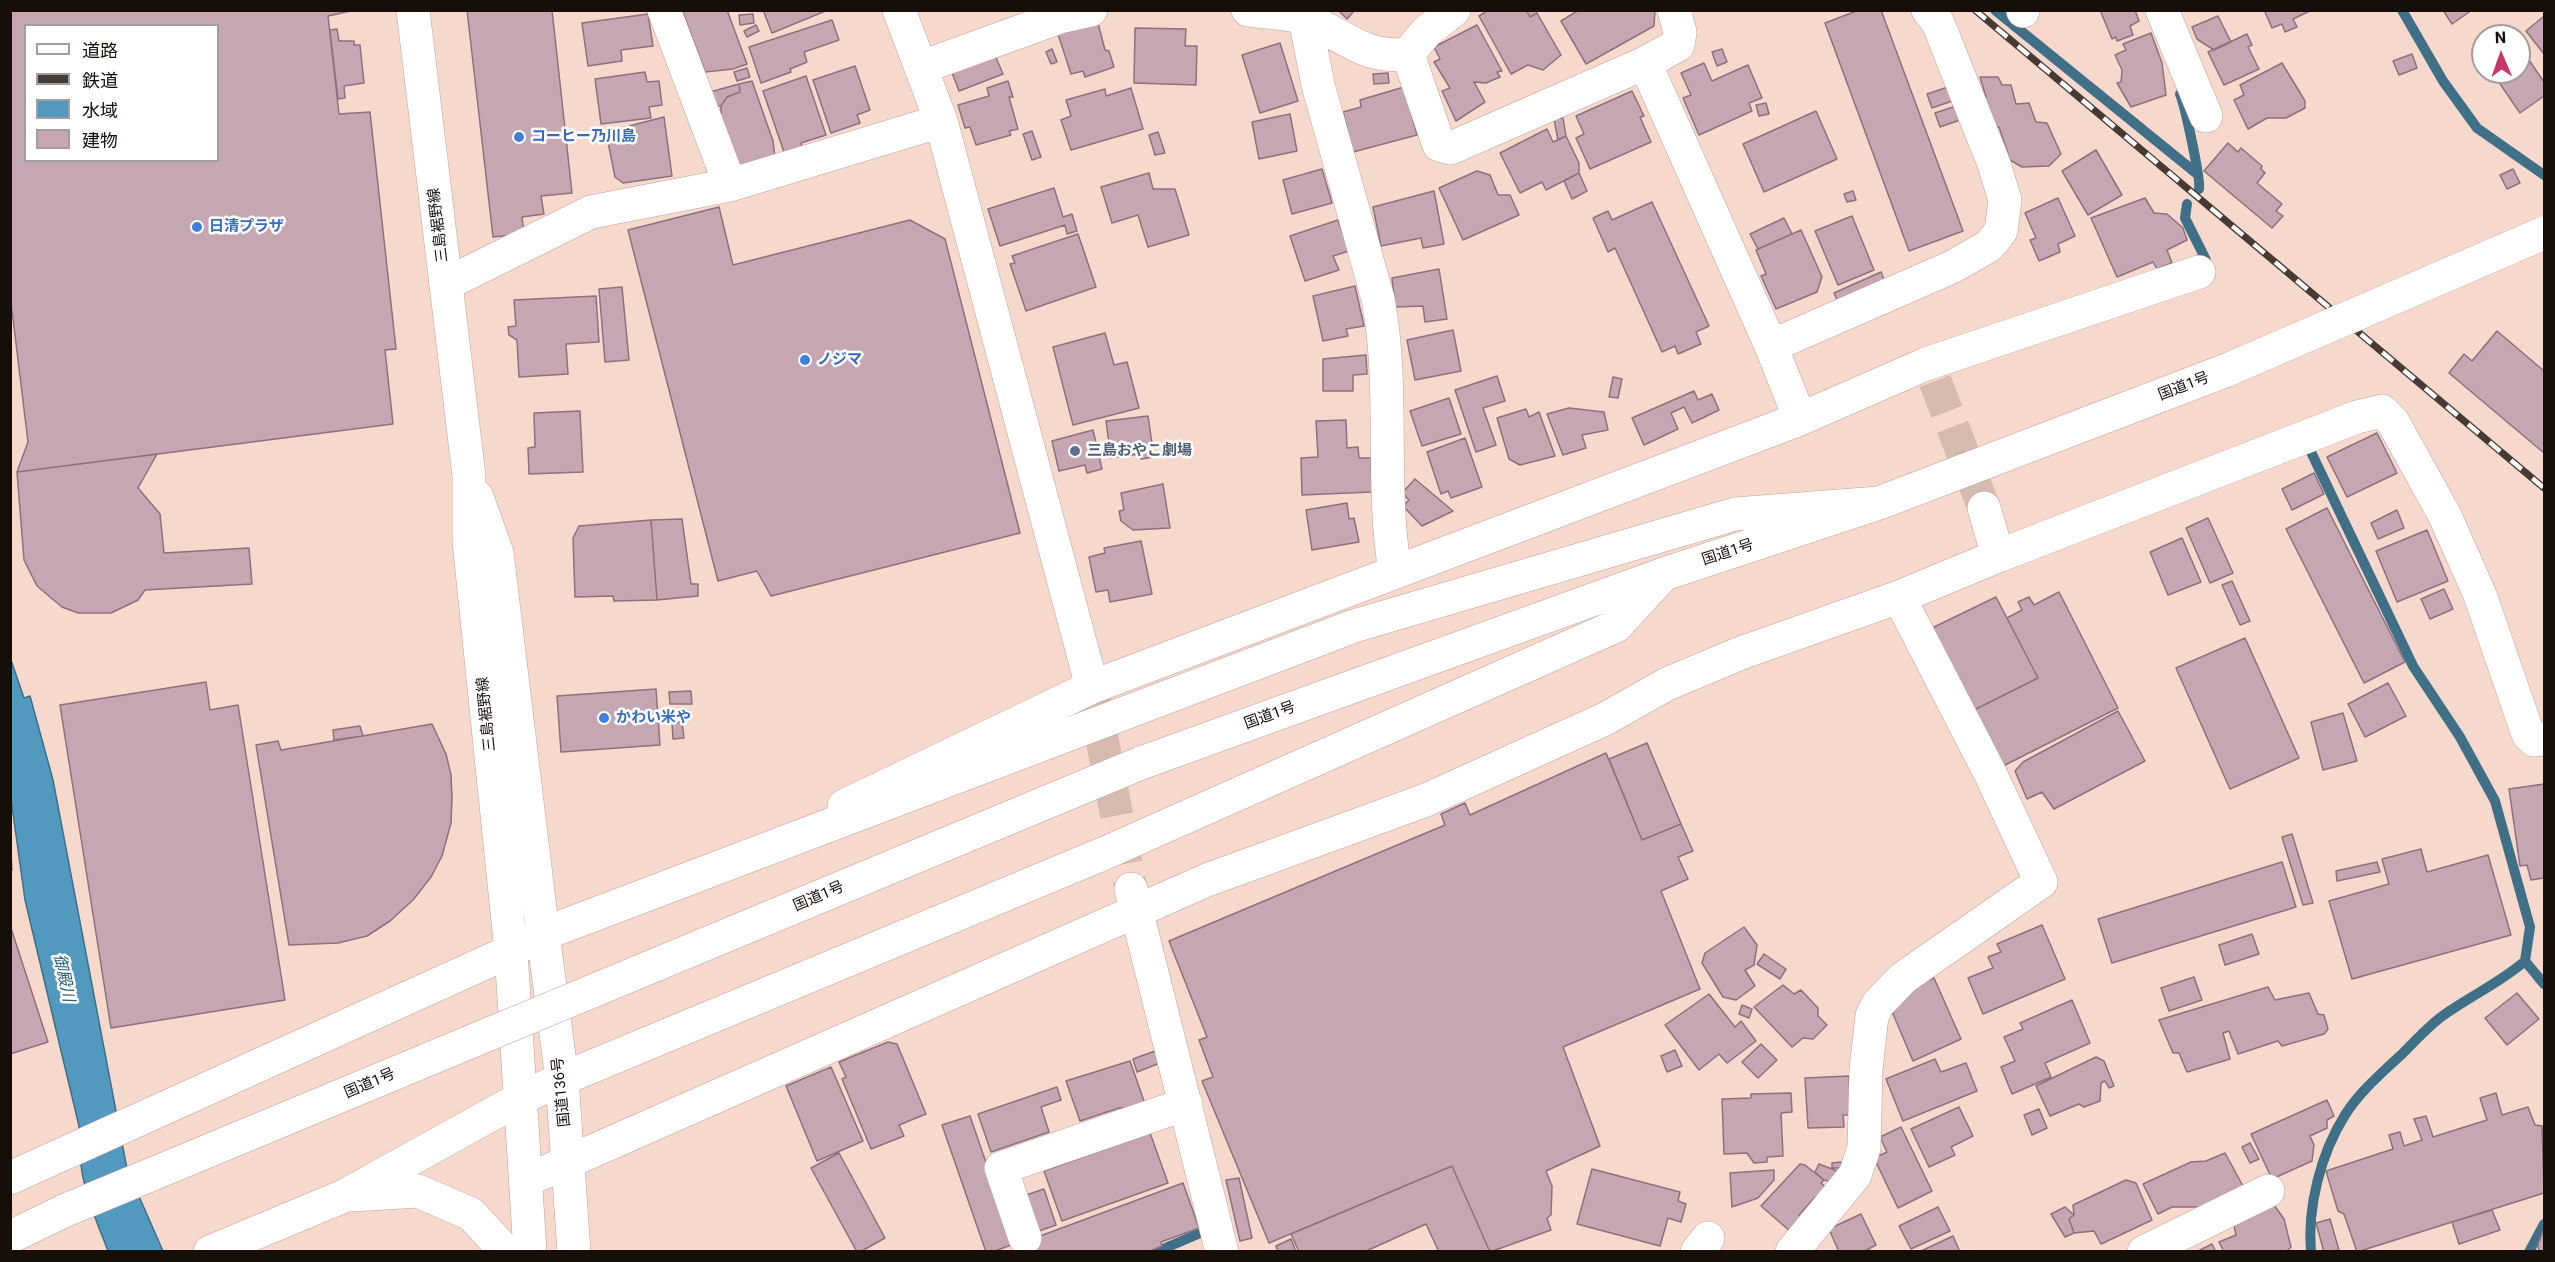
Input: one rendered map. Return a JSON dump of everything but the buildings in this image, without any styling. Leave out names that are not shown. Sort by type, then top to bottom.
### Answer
[{"type":"main road","name":"三島裾野線","points":[[413,10],[469,476],[469,541],[511,951]]},
{"type":"main road","points":[[664,10],[730,184]]},
{"type":"main road","points":[[899,10],[941,122],[1092,687]]},
{"type":"main road","points":[[922,67],[1060,17],[1091,10]]},
{"type":"main road","points":[[1248,10],[1305,18],[1357,48],[1377,54],[1408,54]]},
{"type":"main road","points":[[1408,54],[1426,32],[1454,10]]},
{"type":"main road","points":[[1408,54],[1439,145],[1451,148],[1645,63],[1678,45],[1680,32],[1674,10]]},
{"type":"main road","points":[[1771,346],[1952,267],[1989,246],[2001,231],[2005,200],[1994,164],[1938,23],[1928,10]]},
{"type":"main road","points":[[2162,10],[2206,116]]},
{"type":"main road","points":[[1305,18],[1318,86],[1378,299],[1384,331],[1388,517],[1395,572]]},
{"type":"main road","points":[[1645,63],[1771,346],[1800,419]]},
{"type":"main road","points":[[446,284],[591,212],[730,184],[941,122]]},
{"type":"main road","name":"国道1号","points":[[10,1238],[66,1210],[1141,764],[1664,574],[1879,503],[2227,370],[2544,233]]},
{"type":"main road","points":[[704,873],[1092,687],[1800,419],[2199,272]]},
{"type":"main road","points":[[526,1180],[1134,901],[1207,880],[1426,800],[1605,719],[1667,684],[1731,657],[1899,597],[1998,556],[2357,417],[2382,411],[2393,422],[2445,516],[2480,595],[2529,734],[2534,740],[2544,739]]},
{"type":"main road","name":"三島裾野線","points":[[469,476],[497,553],[543,934]]},
{"type":"main road","points":[[10,1178],[511,951],[543,934],[1354,626],[1735,514],[1879,503]]},
{"type":"main road","points":[[1984,508],[1998,556]]},
{"type":"main road","points":[[210,1251],[344,1196],[521,1098],[562,1079],[1105,853],[1616,626],[1664,574]]},
{"type":"main road","points":[[1792,1251],[1855,1175],[1861,1161],[1866,1132],[1868,1047],[1872,1016],[1878,1004],[1903,978],[2041,882],[1990,773],[1899,597]]},
{"type":"main road","points":[[1134,901],[1222,1251]]},
{"type":"main road","name":"国道136号","points":[[543,934],[562,1079],[574,1251]]},
{"type":"main road","points":[[511,951],[530,1251]]},
{"type":"main road","points":[[1025,1238],[1001,1168],[1186,1104]]},
{"type":"main road","points":[[344,1196],[418,1191],[471,1214],[506,1251]]},
{"type":"main road","points":[[2144,1251],[2268,1191]]},
{"type":"water","name":"御殿川","points":[[10,657],[24,698],[30,696],[53,780],[127,1169],[163,1251],[108,1251],[86,1190],[80,1161],[79,1126],[25,900],[10,792]]},
{"type":"waterway","points":[[1995,10],[2196,173]]},
{"type":"waterway","points":[[2402,10],[2443,81],[2477,128],[2544,175]]},
{"type":"waterway","points":[[2180,94],[2198,172],[2199,189]]},
{"type":"waterway","points":[[2187,204],[2185,218],[2206,260]]},
{"type":"waterway","points":[[2311,452],[2413,666],[2460,737],[2495,801],[2530,927],[2525,961],[2436,1021],[2373,1082],[2345,1115],[2329,1146],[2317,1181],[2311,1217],[2311,1252]]},
{"type":"waterway","points":[[2525,961],[2544,984]]},
{"type":"waterway","points":[[2529,1252],[2544,1224]]},
{"type":"waterway","points":[[1156,1252],[1198,1234]]},
{"type":"tunnel","points":[[1935,381],[1984,508]]},
{"type":"tunnel","points":[[1092,687],[1131,889]]},
{"type":"railway","points":[[1975,10],[2544,488]]},
{"type":"place","name":"コーヒー乃川島","points":[[519,137]]},
{"type":"place","name":"日清プラザ","points":[[197,227]]},
{"type":"place","name":"ノジマ","points":[[805,360]]},
{"type":"place","name":"三島おやこ劇場","points":[[1075,451]]},
{"type":"place","name":"かわい米や","points":[[604,718]]}]
